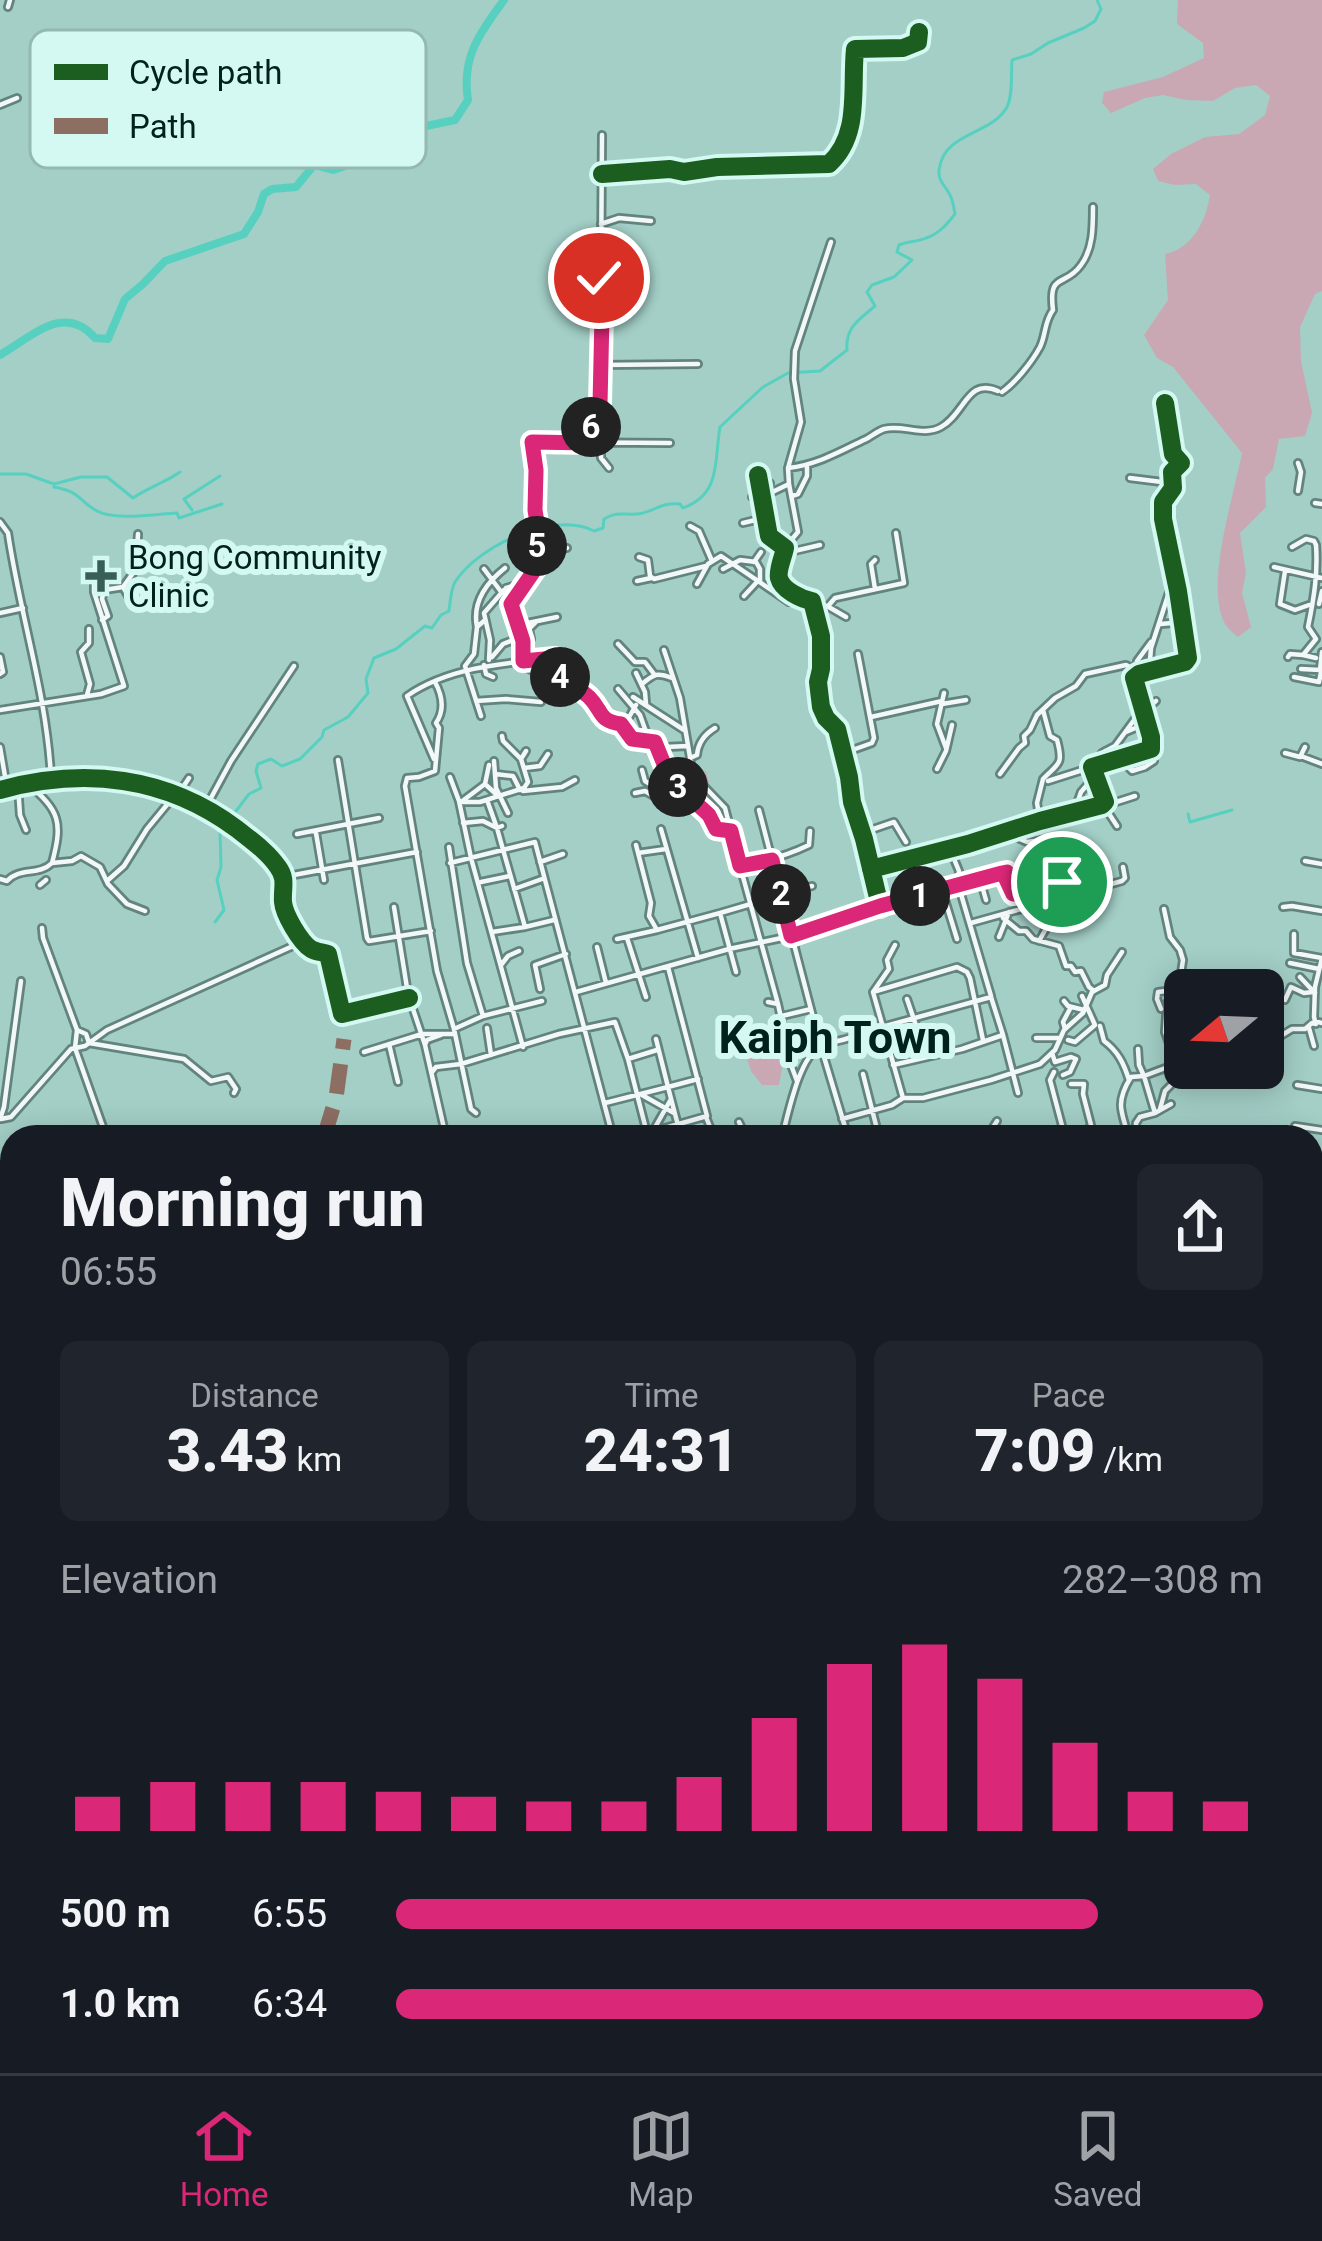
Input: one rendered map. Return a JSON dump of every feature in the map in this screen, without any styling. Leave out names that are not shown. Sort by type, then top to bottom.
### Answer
[{"type":"street","points":[[602,174],[829,164],[850,136],[855,49],[903,48],[918,42],[919,32]]},
{"type":"street","points":[[0,105],[17,98]]},
{"type":"street","points":[[602,135],[600,365],[598,411],[591,424],[601,458],[609,468]]},
{"type":"street","points":[[788,468],[807,466],[882,429],[938,429],[980,388],[1000,392],[1017,379],[1041,345],[1053,310],[1054,284],[1072,275],[1088,255],[1093,207]]},
{"type":"street","points":[[602,224],[619,218],[651,221]]},
{"type":"street","points":[[803,548],[788,468],[801,422],[795,351],[831,242]]},
{"type":"street","points":[[600,365],[698,364]]},
{"type":"street","points":[[1163,502],[1173,488],[1172,472],[1180,463],[1173,454],[1165,403]]},
{"type":"street","points":[[511,604],[536,568],[532,442],[670,442]]},
{"type":"street","points":[[1298,463],[1298,491]]},
{"type":"street","points":[[792,496],[799,494],[807,466]]},
{"type":"street","points":[[758,475],[760,488]]},
{"type":"street","points":[[1130,478],[1162,482],[1163,519],[1187,660],[1134,678]]},
{"type":"street","points":[[752,497],[770,483],[762,497],[764,518],[769,536],[785,549],[820,545]]},
{"type":"street","points":[[762,497],[789,484]]},
{"type":"street","points":[[743,523],[764,518]]},
{"type":"street","points":[[0,522],[8,532],[42,702],[51,778]]},
{"type":"street","points":[[690,526],[699,531],[709,564],[697,584]]},
{"type":"street","points":[[798,532],[785,549],[778,576],[802,600]]},
{"type":"street","points":[[814,610],[835,598],[905,581],[896,533]]},
{"type":"street","points":[[136,569],[138,534]]},
{"type":"street","points":[[1292,548],[1306,539],[1316,542],[1315,572],[1320,578]]},
{"type":"street","points":[[536,550],[568,548]]},
{"type":"street","points":[[745,560],[748,549]]},
{"type":"street","points":[[754,562],[761,551]]},
{"type":"street","points":[[637,581],[669,577],[722,556],[789,602],[812,601],[821,636],[821,706],[837,729],[880,906]]},
{"type":"street","points":[[639,557],[648,560],[650,578]]},
{"type":"street","points":[[723,569],[745,560],[760,569],[759,582],[744,596]]},
{"type":"street","points":[[874,560],[875,589]]},
{"type":"street","points":[[1134,678],[1137,661],[1156,631],[1173,587],[1172,561]]},
{"type":"street","points":[[102,620],[108,616],[104,590],[123,587],[145,563]]},
{"type":"street","points":[[1274,567],[1320,578]]},
{"type":"street","points":[[481,716],[465,667],[474,654],[482,590],[505,568]]},
{"type":"street","points":[[484,569],[504,590],[522,639],[516,662],[504,670]]},
{"type":"street","points":[[1285,571],[1280,604],[1301,609],[1319,599]]},
{"type":"street","points":[[1319,599],[1313,586],[1320,578]]},
{"type":"street","points":[[96,579],[102,620],[127,699]]},
{"type":"street","points":[[489,660],[486,610],[504,590],[524,584]]},
{"type":"street","points":[[123,587],[132,603]]},
{"type":"street","points":[[1303,656],[1316,638],[1308,627],[1319,599]]},
{"type":"street","points":[[826,606],[846,617]]},
{"type":"street","points":[[0,613],[22,608]]},
{"type":"street","points":[[1301,613],[1310,616]]},
{"type":"street","points":[[518,626],[557,617]]},
{"type":"street","points":[[477,627],[485,620]]},
{"type":"street","points":[[483,666],[503,644],[530,640],[529,628],[536,622]]},
{"type":"street","points":[[1149,672],[1156,631],[1162,624],[1182,622]]},
{"type":"street","points":[[87,694],[90,683],[81,652],[89,643],[89,628]]},
{"type":"street","points":[[618,644],[654,674]]},
{"type":"street","points":[[664,650],[680,698],[689,758],[709,815],[716,829],[731,831]]},
{"type":"street","points":[[1288,657],[1320,653],[1319,682],[1294,677]]},
{"type":"street","points":[[844,753],[872,743],[858,654]]},
{"type":"street","points":[[0,657],[0,674]]},
{"type":"street","points":[[436,762],[407,696],[419,687],[483,666],[555,658],[560,679],[594,702],[602,717],[624,727]]},
{"type":"street","points":[[516,662],[533,671]]},
{"type":"street","points":[[205,809],[294,666]]},
{"type":"street","points":[[483,666],[493,677]]},
{"type":"street","points":[[1000,774],[1025,743],[1024,736],[1037,715],[1055,698],[1087,673],[1130,667],[1151,749],[1048,781]]},
{"type":"street","points":[[1301,669],[1320,672]]},
{"type":"street","points":[[636,673],[642,684]]},
{"type":"street","points":[[672,678],[654,674],[642,684],[625,732],[632,739],[666,747],[687,746]]},
{"type":"street","points":[[436,682],[442,696],[435,771],[405,779],[439,981],[471,1109],[476,1113]]},
{"type":"street","points":[[0,710],[123,687]]},
{"type":"street","points":[[617,688],[684,730]]},
{"type":"street","points":[[944,693],[937,724],[946,748]]},
{"type":"street","points":[[871,718],[966,700]]},
{"type":"street","points":[[1103,806],[1092,767],[1156,700]]},
{"type":"street","points":[[476,701],[541,702]]},
{"type":"street","points":[[638,702],[670,779],[709,815]]},
{"type":"street","points":[[1040,821],[1037,803],[1043,779],[1060,761],[1057,740],[1050,736],[1043,710]]},
{"type":"street","points":[[1121,734],[1147,723]]},
{"type":"street","points":[[937,769],[952,725]]},
{"type":"street","points":[[689,758],[698,755],[702,740],[715,728]]},
{"type":"street","points":[[502,736],[521,759],[523,789]]},
{"type":"street","points":[[0,747],[4,789],[51,778],[127,781],[176,796],[223,819],[272,860],[283,877],[284,910],[310,949],[328,954],[342,1014],[409,998]]},
{"type":"street","points":[[1301,756],[1305,747]]},
{"type":"street","points":[[521,759],[526,751]]},
{"type":"street","points":[[1105,751],[1132,771],[1154,761]]},
{"type":"street","points":[[1285,753],[1322,764]]},
{"type":"street","points":[[524,768],[540,766],[548,754]]},
{"type":"street","points":[[338,760],[369,940],[431,931]]},
{"type":"street","points":[[461,802],[485,784],[491,763],[508,813]]},
{"type":"street","points":[[642,770],[645,781],[665,793],[693,802],[704,800]]},
{"type":"street","points":[[495,774],[513,776],[523,789]]},
{"type":"street","points":[[450,777],[461,802],[471,858],[523,1047]]},
{"type":"street","points":[[1074,812],[1081,792],[1094,777]]},
{"type":"street","points":[[107,881],[124,866],[189,778]]},
{"type":"street","points":[[461,802],[523,789],[562,787],[575,780]]},
{"type":"street","points":[[698,780],[725,808],[797,1082]]},
{"type":"street","points":[[0,879],[48,868],[60,839],[46,797],[27,783]]},
{"type":"street","points":[[485,784],[499,797]]},
{"type":"street","points":[[18,785],[26,830]]},
{"type":"street","points":[[635,793],[644,791],[662,801],[700,809]]},
{"type":"street","points":[[871,869],[1136,796]]},
{"type":"street","points":[[487,800],[500,827],[525,927]]},
{"type":"street","points":[[1103,806],[1118,826]]},
{"type":"street","points":[[759,810],[844,1125]]},
{"type":"street","points":[[297,834],[379,818]]},
{"type":"street","points":[[463,823],[483,821],[500,827]]},
{"type":"street","points":[[862,833],[894,822],[906,842]]},
{"type":"street","points":[[661,829],[698,958]]},
{"type":"street","points":[[316,831],[325,880]]},
{"type":"street","points":[[740,866],[804,849],[811,831]]},
{"type":"street","points":[[1005,832],[1027,842],[1058,838]]},
{"type":"street","points":[[450,863],[535,842],[610,1125]]},
{"type":"street","points":[[448,847],[467,963],[483,1016]]},
{"type":"street","points":[[949,847],[1018,1093]]},
{"type":"street","points":[[658,929],[650,916],[637,849],[666,849]]},
{"type":"street","points":[[283,877],[417,852]]},
{"type":"street","points":[[540,862],[563,854]]},
{"type":"street","points":[[52,863],[81,856],[100,867],[128,904],[145,911]]},
{"type":"street","points":[[1305,861],[1322,864]]},
{"type":"street","points":[[971,923],[1124,880],[1123,867]]},
{"type":"street","points":[[1007,872],[1013,894],[1030,889],[1043,874],[1064,884],[1100,870]]},
{"type":"street","points":[[576,992],[791,936],[959,883],[1007,872],[1027,877]]},
{"type":"street","points":[[478,883],[511,876]]},
{"type":"street","points":[[514,889],[544,878]]},
{"type":"street","points":[[980,879],[986,900]]},
{"type":"street","points":[[1046,902],[1053,881]]},
{"type":"street","points":[[617,939],[812,886]]},
{"type":"street","points":[[942,890],[956,939]]},
{"type":"street","points":[[394,907],[409,998],[443,1125]]},
{"type":"street","points":[[1164,908],[1183,969]]},
{"type":"street","points":[[1283,908],[1322,911]]},
{"type":"street","points":[[999,937],[1009,912]]},
{"type":"street","points":[[720,913],[736,972]]},
{"type":"street","points":[[492,932],[556,920]]},
{"type":"street","points":[[1005,920],[1018,932],[1059,946],[1066,966],[1082,971],[1094,991]]},
{"type":"street","points":[[1039,940],[1047,927],[1064,921]]},
{"type":"street","points":[[42,928],[76,1030],[75,1048],[103,1125]]},
{"type":"street","points":[[1294,934],[1294,952],[1322,958],[1315,1021],[1322,1024]]},
{"type":"street","points":[[627,938],[646,997]]},
{"type":"street","points":[[21,981],[0,1119],[11,1117],[75,1048],[304,941]]},
{"type":"street","points":[[895,945],[887,960],[889,969],[873,992],[903,1098]]},
{"type":"street","points":[[597,946],[606,983]]},
{"type":"street","points":[[501,965],[519,951]]},
{"type":"street","points":[[842,1119],[903,1098],[923,1098],[1035,1066],[1052,1053],[1094,991],[1105,985],[1122,952]]},
{"type":"street","points":[[540,989],[535,965],[566,954]]},
{"type":"street","points":[[1290,963],[1320,971]]},
{"type":"street","points":[[668,967],[709,1125]]},
{"type":"street","points":[[873,992],[957,968],[967,972],[983,1040]]},
{"type":"street","points":[[1300,977],[1316,995]]},
{"type":"street","points":[[1285,1000],[1291,987],[1316,995]]},
{"type":"street","points":[[1161,1009],[1158,992],[1164,991]]},
{"type":"street","points":[[1082,996],[1084,1009]]},
{"type":"street","points":[[882,1027],[992,997]]},
{"type":"street","points":[[908,999],[923,1056]]},
{"type":"street","points":[[424,1045],[483,1016],[542,1001]]},
{"type":"street","points":[[768,1003],[778,1004]]},
{"type":"street","points":[[1067,1004],[1084,1009],[1094,1025],[1078,1040],[1068,1040]]},
{"type":"street","points":[[1063,1014],[1067,1004]]},
{"type":"street","points":[[1065,1029],[1067,1004]]},
{"type":"street","points":[[782,1016],[812,1008]]},
{"type":"street","points":[[1156,1019],[1164,1023]]},
{"type":"street","points":[[431,1072],[616,1023],[646,1125]]},
{"type":"street","points":[[1284,1034],[1322,1024]]},
{"type":"street","points":[[1100,1026],[1129,1080]]},
{"type":"street","points":[[1309,1027],[1314,1046]]},
{"type":"street","points":[[488,1028],[491,1055]]},
{"type":"street","points":[[76,1030],[86,1034],[96,1054]]},
{"type":"street","points":[[364,1052],[422,1034],[441,1035]]},
{"type":"street","points":[[893,1065],[1003,1035]]},
{"type":"street","points":[[785,1125],[809,1055],[849,1038]]},
{"type":"street","points":[[1036,1038],[1059,1038]]},
{"type":"street","points":[[656,1040],[677,1125]]},
{"type":"street","points":[[87,1044],[184,1059],[212,1085],[229,1077],[234,1093]]},
{"type":"street","points":[[389,1045],[398,1082]]},
{"type":"street","points":[[1138,1049],[1139,1065],[1158,1111]]},
{"type":"street","points":[[628,1059],[658,1050]]},
{"type":"street","points":[[1052,1053],[1054,1061],[1076,1056]]},
{"type":"street","points":[[1062,1125],[1050,1081],[1063,1059],[1076,1059],[1064,1075]]},
{"type":"street","points":[[1125,1125],[1120,1096],[1129,1080],[1164,1068]]},
{"type":"street","points":[[863,1074],[876,1125]]},
{"type":"street","points":[[604,1103],[639,1098],[698,1079]]},
{"type":"street","points":[[1071,1084],[1084,1084],[1090,1125]]},
{"type":"street","points":[[1297,1085],[1322,1089]]},
{"type":"street","points":[[1158,1111],[1168,1089]]},
{"type":"street","points":[[639,1098],[674,1113]]},
{"type":"street","points":[[653,1125],[660,1106],[670,1100]]},
{"type":"street","points":[[1137,1125],[1138,1118],[1172,1105]]},
{"type":"street","points":[[680,1125],[706,1117]]},
{"type":"street","points":[[994,1125],[997,1120]]},
{"type":"shaded area","points":[[1178,0],[1322,0],[1322,291],[1315,294],[1300,327],[1301,361],[1312,413],[1305,436],[1279,439],[1273,469],[1265,478],[1266,507],[1240,533],[1246,573],[1242,593],[1251,627],[1238,637],[1225,624],[1218,587],[1242,453],[1173,367],[1157,358],[1144,335],[1168,300],[1165,254],[1183,246],[1196,232],[1210,195],[1196,184],[1158,181],[1153,169],[1205,137],[1239,134],[1265,115],[1270,96],[1256,85],[1235,88],[1213,101],[1163,95],[1145,98],[1111,113],[1102,103],[1104,92],[1163,77],[1204,58],[1203,43],[1177,24]]},
{"type":"shaded area","points":[[706,771],[714,803],[670,815],[661,784]]},
{"type":"shaded area","points":[[782,1050],[779,1085],[762,1085],[746,1055]]},
{"type":"waterway","points":[[426,126],[455,120],[468,100],[467,71],[474,46],[504,0]]},
{"type":"waterway","points":[[215,922],[224,910],[217,880],[220,832],[249,794],[261,788],[258,764],[271,759],[282,766],[300,759],[324,730],[348,717],[368,693],[366,679],[374,658],[396,649],[425,626],[432,628],[449,611],[455,582],[499,545],[539,528],[559,525],[594,531],[613,515],[673,504],[683,508],[696,502],[714,475],[720,427],[763,387],[788,373],[820,371],[847,350],[851,329],[875,306],[867,292],[872,285],[894,277],[912,260],[897,252],[899,245],[935,234],[955,214],[940,178],[943,157],[1007,107],[1012,60],[1095,21],[1101,9],[1097,0]]},
{"type":"waterway","points":[[0,355],[60,323],[72,323],[95,338],[108,339],[125,299],[165,261],[244,234],[264,194],[296,187],[312,168]]},
{"type":"waterway","points":[[325,168],[339,168]]},
{"type":"waterway","points":[[0,474],[26,474],[54,484],[107,477],[133,498],[180,472]]},
{"type":"waterway","points":[[192,510],[184,499],[220,476]]},
{"type":"waterway","points":[[54,487],[115,516],[177,513],[179,518],[222,504]]},
{"type":"waterway","points":[[1188,814],[1190,822],[1232,810]]},
{"type":"marked path","points":[[328,1125],[344,1039]]},
{"type":"cycle path","points":[[602,174],[829,164],[850,125],[855,49],[903,48],[918,42],[919,32]]},
{"type":"cycle path","points":[[871,869],[1102,805],[1105,802],[1092,767],[1151,749],[1134,678],[1188,658],[1163,519],[1163,502],[1173,488],[1172,472],[1181,463],[1173,454],[1165,403]]},
{"type":"cycle path","points":[[758,475],[769,536],[785,548],[779,578],[792,593],[812,601],[821,636],[821,707],[837,729],[880,906]]},
{"type":"cycle path","points":[[0,790],[93,778],[153,787],[210,811],[278,867],[284,907],[293,927],[311,949],[328,954],[342,1014],[409,998]]},
{"type":"place","name":"Bong Community Clinic","points":[[101,576]]},
{"type":"district","name":"Kaiph Town","points":[[835,1037]]},
{"type":"route","points":[[599,278],[600,404],[589,443],[532,442],[536,568],[511,604],[523,641],[523,661],[555,658],[560,679],[594,702],[602,717],[621,724],[632,739],[655,742],[670,779],[709,815],[716,829],[731,831],[740,866],[772,860],[791,936],[1007,872],[1013,894],[1030,889],[1043,874],[1052,884],[1062,882]]}]
